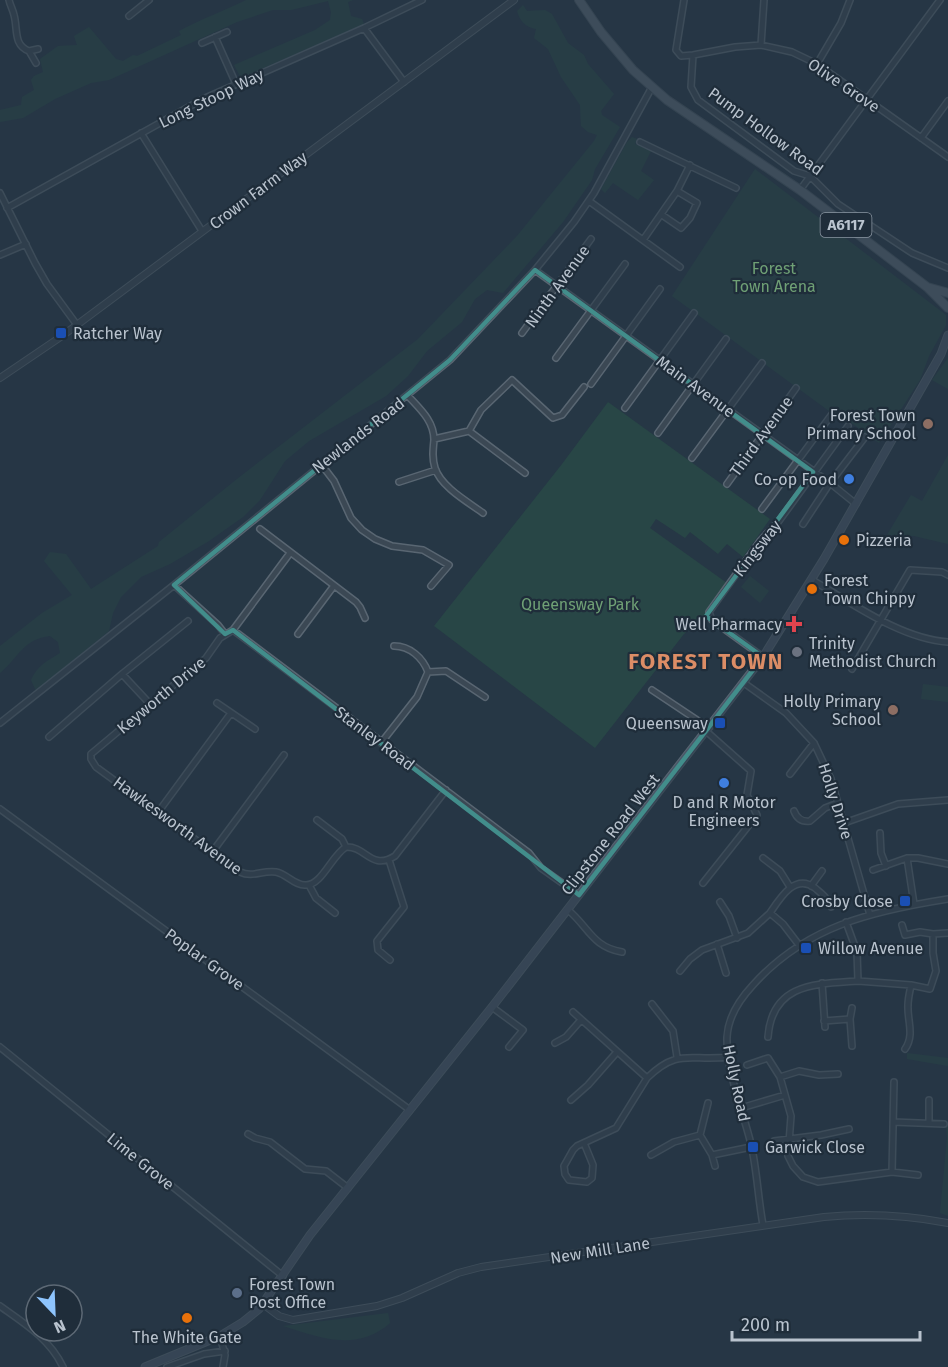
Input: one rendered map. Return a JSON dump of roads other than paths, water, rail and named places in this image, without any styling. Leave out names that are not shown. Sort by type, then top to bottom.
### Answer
[{"type":"main road","name":"A6117","points":[[578,1],[633,70],[652,87]]},
{"type":"main road","name":"Pump Hollow Road","points":[[652,87],[679,109],[800,190],[927,287],[948,308]]},
{"type":"main road","name":"Pump Hollow Road","points":[[927,287],[948,292]]},
{"type":"main road","points":[[937,289],[948,299]]},
{"type":"main road","name":"Clipstone Road West","points":[[146,1367],[220,1336],[243,1322],[262,1304],[310,1235],[568,910],[763,657],[812,580],[856,504],[941,354],[948,335]]},
{"type":"main road","name":"Clipstone Road West","points":[[941,354],[948,347]]},
{"type":"street","points":[[9,0],[18,41],[29,51],[36,63]]},
{"type":"street","points":[[129,16],[149,0]]},
{"type":"street","name":"Long Stoop Way","points":[[7,208],[203,99],[422,0]]},
{"type":"street","name":"Crown Farm Way","points":[[0,378],[77,325],[514,0]]},
{"type":"street","points":[[684,0],[676,50],[681,56],[693,55]]},
{"type":"street","points":[[761,45],[764,0]]},
{"type":"street","points":[[817,64],[841,23],[850,0]]},
{"type":"street","points":[[800,190],[940,0]]},
{"type":"street","points":[[364,28],[405,82]]},
{"type":"street","points":[[202,43],[227,32]]},
{"type":"street","points":[[215,37],[236,84]]},
{"type":"street","name":"Olive Grove","points":[[693,55],[735,47],[761,45],[792,52],[817,64],[948,157]]},
{"type":"street","points":[[29,51],[38,49]]},
{"type":"street","name":"Pump Hollow Road","points":[[693,55],[691,87],[698,100],[794,171],[810,176],[838,204],[912,253],[948,268]]},
{"type":"street","name":"Newlands Road","points":[[0,723],[174,585],[450,360],[535,270],[589,201],[652,87]]},
{"type":"street","points":[[921,138],[948,101]]},
{"type":"street","points":[[141,133],[202,231]]},
{"type":"street","points":[[640,142],[736,188]]},
{"type":"street","points":[[643,240],[662,215],[690,165]]},
{"type":"street","points":[[662,215],[681,228],[690,218],[697,203],[677,191]]},
{"type":"street","points":[[0,193],[47,284],[77,325]]},
{"type":"street","points":[[589,201],[680,267]]},
{"type":"street","name":"Ninth Avenue","points":[[522,333],[591,239]]},
{"type":"street","points":[[0,255],[26,244]]},
{"type":"street","points":[[556,358],[626,264]]},
{"type":"street","name":"Main Avenue","points":[[535,270],[856,504]]},
{"type":"street","points":[[591,384],[660,289]]},
{"type":"street","points":[[625,408],[694,314]]},
{"type":"street","points":[[658,433],[726,339]]},
{"type":"street","points":[[693,458],[762,363]]},
{"type":"street","points":[[434,439],[469,431],[481,410],[512,380],[552,418],[562,415],[584,387]]},
{"type":"street","name":"Third Avenue","points":[[727,484],[796,388]]},
{"type":"street","points":[[408,396],[429,419],[434,439],[432,450],[436,470],[453,492],[483,513]]},
{"type":"street","points":[[762,509],[832,414]]},
{"type":"street","name":"Kingsway","points":[[763,657],[712,620],[709,612],[848,426]]},
{"type":"street","points":[[469,431],[525,473]]},
{"type":"street","points":[[803,524],[830,483],[866,437]]},
{"type":"street","points":[[321,464],[334,480],[351,518],[362,530],[375,539],[392,546],[423,550],[449,565],[431,586]]},
{"type":"street","points":[[399,482],[436,470]]},
{"type":"street","points":[[260,529],[333,587],[356,602],[365,618]]},
{"type":"street","points":[[174,585],[225,634],[233,630],[290,553]]},
{"type":"street","points":[[852,669],[910,570],[934,571],[948,575]]},
{"type":"street","points":[[812,580],[880,620],[931,641],[948,642]]},
{"type":"street","points":[[298,634],[333,587]]},
{"type":"street","points":[[49,737],[188,621]]},
{"type":"street","name":"Stanley Road","points":[[233,630],[530,853],[541,868],[579,895]]},
{"type":"street","name":"Keyworth Drive","points":[[91,754],[206,658],[225,634]]},
{"type":"street","points":[[381,743],[417,697],[428,672],[425,665],[410,650],[402,646],[394,646]]},
{"type":"street","points":[[428,672],[446,671],[485,698]]},
{"type":"street","points":[[122,674],[150,704]]},
{"type":"street","name":"Holly Drive","points":[[744,683],[786,713],[814,743],[827,769],[870,915]]},
{"type":"street","points":[[652,690],[708,730],[751,771],[747,795],[757,815],[703,883]]},
{"type":"street","points":[[217,703],[255,729]]},
{"type":"street","points":[[159,811],[231,713]]},
{"type":"street","points":[[790,774],[814,743]]},
{"type":"street","name":"Hawkesworth Avenue","points":[[91,754],[96,767],[247,875],[275,872],[290,877],[299,884],[309,885],[316,898],[335,914]]},
{"type":"street","points":[[213,851],[284,755]]},
{"type":"street","points":[[309,885],[318,880],[346,847],[355,848],[376,861],[389,860],[399,852],[446,790]]},
{"type":"street","points":[[844,823],[898,804],[948,801]]},
{"type":"street","points":[[794,811],[801,820],[810,820],[825,808],[838,803]]},
{"type":"street","name":"Poplar Grove","points":[[0,808],[410,1110]]},
{"type":"street","points":[[317,820],[342,839],[346,847]]},
{"type":"street","points":[[880,833],[881,853],[886,866]]},
{"type":"street","points":[[764,858],[780,871],[790,887]]},
{"type":"street","points":[[907,858],[914,904]]},
{"type":"street","points":[[873,870],[907,858],[948,864]]},
{"type":"street","points":[[389,860],[404,903],[403,911],[377,941],[378,950],[390,960]]},
{"type":"street","points":[[812,886],[822,871]]},
{"type":"street","points":[[680,971],[702,950],[748,933],[770,913],[790,887],[800,883],[812,886],[826,896],[831,907]]},
{"type":"street","name":"Holly Road","points":[[763,1225],[752,1147],[728,1057],[727,1037],[736,1006],[767,970],[799,945],[846,922],[914,904],[948,899]]},
{"type":"street","points":[[720,902],[729,916],[737,938]]},
{"type":"street","points":[[568,910],[589,934],[610,950],[622,952]]},
{"type":"street","points":[[770,913],[783,924],[799,945]]},
{"type":"street","points":[[846,922],[857,952],[858,981]]},
{"type":"street","points":[[902,925],[904,936],[920,932],[948,933]]},
{"type":"street","points":[[768,1037],[772,1014],[780,1001],[791,992],[822,983],[858,981],[911,985],[930,989],[936,971],[933,934]]},
{"type":"street","points":[[717,944],[726,972]]},
{"type":"street","points":[[822,983],[825,1024],[850,1019]]},
{"type":"street","points":[[905,1049],[911,1028],[908,1003],[911,985]]},
{"type":"street","points":[[652,1004],[673,1031],[677,1057]]},
{"type":"street","points":[[492,1006],[523,1030],[509,1047]]},
{"type":"street","points":[[852,1008],[850,1019],[852,1046]]},
{"type":"street","points":[[573,1012],[647,1078]]},
{"type":"street","points":[[555,1043],[566,1036],[581,1020]]},
{"type":"street","name":"Lime Grove","points":[[0,1047],[283,1276]]},
{"type":"street","points":[[571,1100],[588,1085],[617,1052]]},
{"type":"street","points":[[584,1143],[593,1165],[592,1178],[587,1182],[569,1180],[564,1166],[573,1150],[584,1143],[616,1128],[647,1078],[667,1062],[677,1057],[728,1057]]},
{"type":"street","points":[[747,1065],[768,1058],[780,1077],[790,1116],[788,1156],[793,1166],[804,1177],[818,1182],[892,1172],[918,1176]]},
{"type":"street","points":[[780,1077],[799,1071],[819,1075],[838,1074]]},
{"type":"street","points":[[892,1172],[894,1082]]},
{"type":"street","points":[[741,1108],[785,1095]]},
{"type":"street","points":[[929,1100],[929,1124]]},
{"type":"street","points":[[708,1103],[700,1135],[712,1155],[714,1166]]},
{"type":"street","points":[[893,1122],[944,1124]]},
{"type":"street","points":[[774,1141],[849,1129]]},
{"type":"street","points":[[248,1134],[270,1142],[305,1169],[326,1171],[348,1188]]},
{"type":"street","points":[[651,1155],[674,1142],[700,1135]]},
{"type":"street","points":[[712,1155],[752,1147]]},
{"type":"street","name":"New Mill Lane","points":[[262,1304],[279,1317],[293,1320],[377,1306],[402,1298],[458,1273],[481,1267],[763,1225],[855,1214],[918,1217],[948,1223]]},
{"type":"street","points":[[0,1306],[38,1334],[63,1367]]},
{"type":"street","points":[[220,1336],[225,1351],[223,1367]]},
{"type":"street","points":[[167,1367],[204,1354],[225,1351]]},
{"type":"place","name":"Ratcher Way","points":[[61,333]]},
{"type":"place","name":"Forest Town Primary School","points":[[928,424]]},
{"type":"place","name":"Co-op Food","points":[[849,479]]},
{"type":"place","name":"Pizzeria","points":[[844,540]]},
{"type":"place","name":"Forest Town Chippy","points":[[812,589]]},
{"type":"place","name":"Well Pharmacy","points":[[794,624]]},
{"type":"place","name":"Trinity Methodist Church","points":[[797,652]]},
{"type":"place","name":"Holly Primary School","points":[[893,710]]},
{"type":"place","name":"Queensway","points":[[720,723]]},
{"type":"place","name":"D and R Motor Engineers","points":[[724,783]]},
{"type":"place","name":"Crosby Close","points":[[905,901]]},
{"type":"place","name":"Willow Avenue","points":[[806,948]]},
{"type":"place","name":"Garwick Close","points":[[753,1147]]},
{"type":"place","name":"Forest Town Post Office","points":[[237,1293]]},
{"type":"place","name":"The White Gate","points":[[187,1318]]},
{"type":"district","name":"FOREST TOWN","points":[[706,661]]},
{"type":"park label","name":"Forest Town Arena","points":[[774,277]]},
{"type":"park label","name":"Queensway Park","points":[[580,604]]}]
